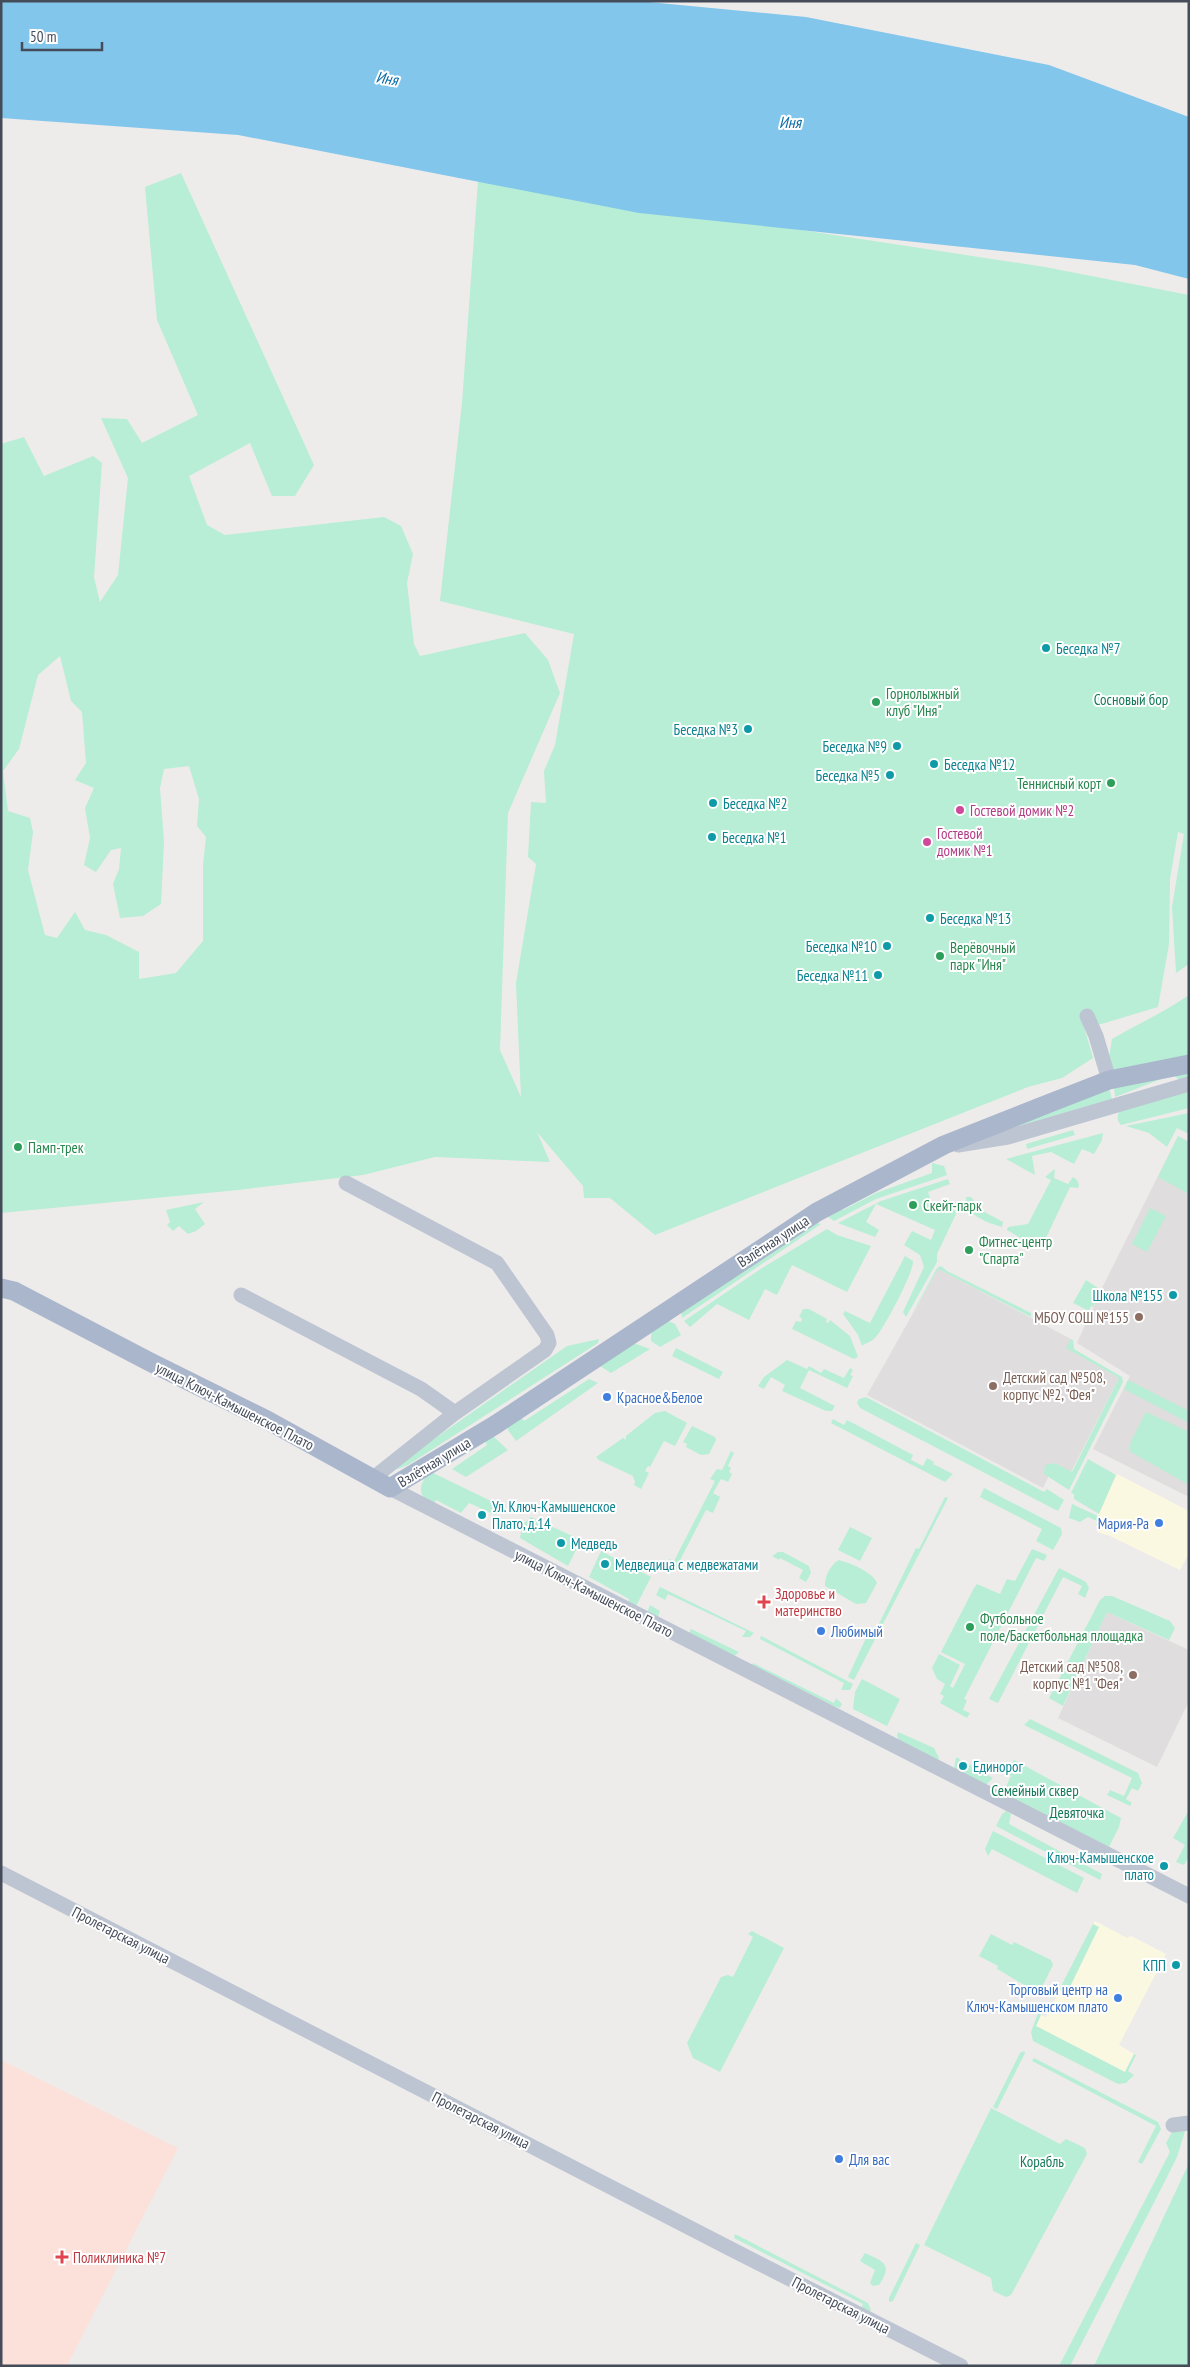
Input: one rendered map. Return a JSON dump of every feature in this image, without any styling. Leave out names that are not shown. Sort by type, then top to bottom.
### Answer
[{"type":"main road","name":"Взлётная улица","points":[[390,1488],[425,1469],[637,1333],[817,1212],[944,1145],[1109,1080],[1189,1064]]},
{"type":"main road","name":"улица Ключ-Камышенское Плато","points":[[1,1288],[14,1291],[267,1420],[390,1488]]},
{"type":"street","points":[[1087,1016],[1096,1036],[1109,1080]]},
{"type":"street","points":[[944,1145],[959,1145],[1008,1137],[1189,1084]]},
{"type":"street","points":[[346,1183],[497,1263],[547,1335],[549,1343],[546,1350],[455,1413],[372,1479]]},
{"type":"street","points":[[241,1295],[421,1389],[455,1413]]},
{"type":"street","points":[[421,1506],[414,1488],[418,1477],[425,1469]]},
{"type":"street","name":"улица Ключ-Камышенское Плато","points":[[390,1488],[421,1506],[1189,1896]]},
{"type":"street","name":"Пролетарская улица","points":[[1,1873],[727,2248],[962,2366]]},
{"type":"street","points":[[1172,2125],[1189,2123]]},
{"type":"shaded area","name":"МБОУ СОШ №155","points":[[1178,1136],[1189,1142],[1189,1497],[1093,1449],[1130,1376],[1077,1343],[1103,1286]]},
{"type":"shaded area","name":"Детский сад №508, корпус №2, \"Фея\"","points":[[938,1269],[1071,1339],[1067,1348],[1119,1378],[1071,1472],[1055,1463],[1043,1488],[867,1395]]},
{"type":"shaded area","name":"Мария-Ра","points":[[1117,1474],[1189,1511],[1189,1553],[1180,1570],[1110,1536],[1097,1532],[1102,1519],[1097,1515]]},
{"type":"shaded area","name":"Детский сад №508, корпус №1 \"Фея\"","points":[[1107,1612],[1189,1650],[1189,1701],[1157,1767],[1058,1718]]},
{"type":"shaded area","name":"Торговый центр на Ключ-Камышенском плато","points":[[1095,1921],[1127,1938],[1131,1936],[1166,1954],[1119,2045],[1134,2054],[1125,2072],[1036,2026],[1041,2015],[1046,2017]]},
{"type":"shaded area","name":"Поликлиника №7","points":[[1,2060],[178,2148],[67,2366],[1,2366]]},
{"type":"green space","name":"Сосновый бор","points":[[181,173],[314,465],[295,496],[272,496],[250,443],[189,476],[207,525],[225,535],[384,517],[401,526],[413,554],[407,583],[414,644],[420,656],[525,633],[548,660],[560,693],[508,813],[500,1050],[521,1097],[516,983],[536,864],[528,857],[531,802],[546,803],[544,771],[555,745],[574,634],[440,601],[462,403],[478,181],[1045,267],[1189,295],[1189,964],[1176,973],[1172,907],[1184,834],[1178,832],[1170,879],[1169,944],[1158,1007],[1098,1025],[1081,1016],[1093,1058],[1062,1078],[1028,1087],[655,1235],[610,1198],[584,1198],[583,1186],[537,1132],[550,1162],[435,1157],[363,1175],[238,1190],[1,1213],[1,444],[24,437],[44,476],[93,456],[102,463],[94,577],[100,602],[118,575],[128,478],[101,418],[127,419],[142,443],[198,415],[157,320],[145,187]],"holes":[[[60,656],[71,701],[82,712],[86,763],[75,780],[94,788],[85,808],[90,838],[84,865],[96,872],[111,850],[121,848],[119,869],[113,884],[120,918],[143,916],[161,904],[164,842],[160,788],[164,769],[189,766],[199,799],[197,826],[206,837],[203,865],[203,941],[176,973],[139,979],[139,952],[106,935],[85,930],[75,912],[57,938],[45,935],[28,870],[33,832],[30,818],[8,811],[3,771],[19,749],[38,675]]]},
{"type":"green space","points":[[1189,995],[1189,1056],[1107,1071],[1112,1039]]},
{"type":"green space","points":[[1189,1070],[1189,1078],[1179,1081],[1174,1074],[1115,1097],[1114,1088]]},
{"type":"green space","points":[[1109,1088],[1112,1099],[1015,1127],[1012,1135],[1008,1128]]},
{"type":"green space","points":[[1189,1090],[1189,1108],[1121,1125],[1118,1121],[1121,1109]]},
{"type":"green space","points":[[1189,1113],[1189,1134],[1177,1128],[1167,1147],[1149,1133],[1126,1126]]},
{"type":"green space","points":[[1073,1130],[1075,1135],[1027,1149],[1026,1144]]},
{"type":"green space","points":[[1103,1133],[1102,1140],[1094,1154],[1082,1149],[1074,1164],[1051,1152],[1032,1156],[1035,1175],[1006,1159]]},
{"type":"green space","points":[[1178,1136],[1189,1142],[1189,1194],[1158,1177]]},
{"type":"green space","points":[[932,1163],[944,1166],[947,1175],[876,1199],[834,1221],[827,1216],[834,1204],[843,1210],[876,1193],[932,1173]]},
{"type":"green space","points":[[1055,1169],[1054,1178],[1068,1184],[1073,1177],[1079,1185],[1078,1188],[1070,1187],[1045,1240],[1050,1246],[1043,1249],[1042,1247],[1034,1246],[1007,1230],[1008,1227],[1028,1224],[1051,1180],[1045,1177]]},
{"type":"green space","points":[[948,1179],[950,1184],[928,1192],[933,1206],[951,1201],[956,1214],[937,1254],[937,1262],[906,1317],[903,1312],[924,1267],[920,1255],[904,1245],[912,1231],[931,1240],[935,1230],[876,1204],[866,1222],[879,1230],[875,1237],[838,1223],[881,1201]]},
{"type":"green space","points":[[966,1197],[971,1197],[981,1210],[1003,1222],[1002,1227],[973,1214],[969,1209]]},
{"type":"green space","points":[[204,1202],[195,1209],[205,1224],[196,1231],[188,1234],[179,1226],[173,1231],[167,1225],[170,1222],[166,1210]]},
{"type":"green space","points":[[1150,1208],[1166,1216],[1147,1252],[1132,1244]]},
{"type":"green space","points":[[812,1222],[821,1224],[682,1318],[681,1311]]},
{"type":"green space","points":[[827,1229],[837,1235],[871,1246],[847,1292],[792,1265],[777,1295],[765,1289],[749,1320],[717,1304],[690,1327],[684,1321],[762,1268]]},
{"type":"green space","points":[[905,1256],[913,1261],[909,1277],[891,1314],[878,1334],[862,1346],[858,1335],[843,1314],[845,1311],[870,1323]]},
{"type":"green space","points":[[941,1266],[947,1271],[1031,1313],[1031,1317],[938,1269],[908,1321],[937,1268]]},
{"type":"green space","points":[[1086,1280],[1101,1290],[1089,1311],[1073,1303]]},
{"type":"green space","points":[[803,1309],[809,1309],[827,1319],[826,1322],[828,1323],[830,1320],[850,1336],[858,1357],[854,1359],[792,1329],[796,1321],[801,1322],[802,1318],[799,1317]]},
{"type":"green space","points":[[666,1320],[675,1324],[681,1335],[660,1347],[651,1341],[652,1334],[655,1328]]},
{"type":"green space","points":[[599,1339],[598,1343],[408,1465],[398,1469],[394,1467],[567,1346]]},
{"type":"green space","points":[[1071,1339],[1073,1340],[1074,1349],[1122,1377],[1123,1382],[1069,1490],[1044,1474],[1045,1465],[1055,1463],[1072,1472],[1119,1378],[1066,1348]]},
{"type":"green space","points":[[625,1340],[650,1349],[611,1373],[600,1366]]},
{"type":"green space","points":[[676,1348],[723,1372],[719,1379],[672,1356]]},
{"type":"green space","points":[[787,1360],[807,1369],[809,1366],[821,1373],[824,1369],[844,1378],[850,1368],[853,1370],[850,1375],[853,1376],[847,1388],[809,1370],[800,1388],[835,1406],[832,1411],[826,1411],[782,1391],[785,1385],[771,1377],[764,1389],[758,1386],[764,1377]]},
{"type":"green space","points":[[589,1379],[598,1383],[516,1441],[508,1430],[508,1424],[519,1415],[524,1421]]},
{"type":"green space","points":[[1128,1380],[1189,1411],[1189,1423],[1124,1389]]},
{"type":"green space","points":[[866,1397],[1044,1492],[1047,1489],[1064,1500],[1058,1511],[860,1408],[857,1403],[859,1399]]},
{"type":"green space","points":[[665,1411],[687,1423],[675,1446],[664,1441],[650,1467],[648,1466],[645,1471],[649,1473],[641,1489],[634,1485],[633,1476],[596,1457],[623,1438],[626,1440],[626,1436],[655,1413]]},
{"type":"green space","points":[[1146,1412],[1189,1432],[1189,1485],[1129,1451],[1131,1441]]},
{"type":"green space","points":[[833,1419],[844,1425],[847,1420],[913,1455],[911,1460],[923,1466],[927,1458],[934,1462],[933,1464],[953,1474],[945,1482],[831,1423]]},
{"type":"green space","points":[[692,1426],[715,1437],[716,1440],[709,1454],[701,1455],[686,1447],[687,1444],[683,1442]]},
{"type":"green space","points":[[493,1436],[508,1450],[466,1477],[452,1469],[487,1445],[484,1439]]},
{"type":"green space","points":[[731,1451],[734,1453],[728,1466],[731,1468],[729,1472],[732,1474],[728,1482],[721,1479],[713,1493],[720,1497],[713,1513],[706,1510],[677,1566],[684,1570],[680,1571],[667,1564],[669,1559],[674,1561],[715,1481],[710,1479],[717,1469],[722,1470]]},
{"type":"green space","points":[[1088,1459],[1116,1475],[1099,1514],[1074,1499],[1074,1494],[1071,1493]]},
{"type":"green space","points":[[431,1472],[495,1503],[499,1509],[496,1515],[469,1503],[461,1513],[436,1500],[434,1503],[428,1500],[424,1497],[421,1489],[424,1480]]},
{"type":"green space","points":[[984,1488],[1061,1528],[1062,1534],[1053,1550],[1036,1541],[1042,1529],[980,1497]]},
{"type":"green space","points":[[945,1497],[948,1498],[854,1680],[848,1677],[871,1627],[876,1630],[916,1548],[919,1549]]},
{"type":"green space","points":[[1072,1504],[1102,1518],[1099,1525],[1096,1525],[1097,1521],[1088,1517],[1080,1522],[1069,1518]]},
{"type":"green space","points":[[531,1517],[581,1540],[568,1566],[520,1538],[522,1525]]},
{"type":"green space","points":[[850,1527],[872,1538],[860,1561],[838,1550]]},
{"type":"green space","points":[[1032,1549],[1047,1555],[1044,1561],[1036,1558],[964,1699],[967,1700],[963,1710],[970,1713],[967,1718],[940,1703],[944,1696],[940,1694],[945,1684],[937,1679],[932,1668],[939,1654],[960,1665],[950,1686],[953,1688],[965,1664],[941,1652],[974,1588],[977,1584],[1000,1594],[1007,1579],[1015,1581]]},
{"type":"green space","points":[[601,1551],[651,1577],[635,1608],[628,1603],[629,1599],[589,1577]]},
{"type":"green space","points":[[778,1552],[783,1552],[809,1566],[811,1573],[806,1582],[799,1578],[803,1570],[772,1556]]},
{"type":"green space","points":[[839,1560],[861,1568],[875,1579],[877,1583],[866,1603],[856,1604],[825,1586],[829,1571],[833,1564]]},
{"type":"green space","points":[[1059,1568],[1086,1582],[1089,1588],[1085,1598],[1078,1594],[1082,1586],[1063,1577],[998,1703],[989,1699]]},
{"type":"green space","points":[[660,1587],[754,1633],[750,1637],[742,1637],[746,1631],[668,1594],[665,1600],[656,1595]]},
{"type":"green space","points":[[1105,1596],[1112,1596],[1170,1621],[1175,1628],[1169,1640],[1107,1612],[1063,1706],[1049,1698],[1100,1600]]},
{"type":"green space","points":[[650,1605],[660,1611],[658,1617],[689,1633],[691,1629],[739,1652],[734,1656],[647,1613]]},
{"type":"green space","points":[[761,1636],[853,1684],[850,1690],[841,1690],[844,1683],[760,1639]]},
{"type":"green space","points":[[753,1663],[834,1703],[836,1698],[842,1704],[840,1708],[833,1706],[752,1665]]},
{"type":"green space","points":[[862,1679],[900,1699],[887,1726],[853,1709],[855,1692]]},
{"type":"green space","points":[[1030,1719],[1138,1773],[1142,1783],[1138,1791],[1132,1788],[1126,1799],[1132,1803],[1130,1806],[1107,1795],[1110,1790],[1124,1796],[1132,1778],[1024,1725]]},
{"type":"green space","points":[[898,1732],[934,1748],[939,1758],[938,1760],[900,1742],[897,1736]]},
{"type":"green space","points":[[956,1757],[993,1778],[987,1784],[982,1784],[954,1769]]},
{"type":"green space","points":[[1014,1760],[1121,1818],[1119,1827],[1109,1847],[1003,1793],[1011,1776],[1007,1773]]},
{"type":"green space","points":[[1189,1810],[1189,1857],[1184,1865],[1176,1862],[1185,1845],[1173,1838]]},
{"type":"green space","points":[[1006,1811],[1011,1814],[1009,1824],[1102,1874],[1100,1880],[996,1826],[1002,1814]]},
{"type":"green space","points":[[993,1831],[1084,1878],[1077,1893],[992,1849],[988,1856],[985,1849]]},
{"type":"green space","points":[[1093,1924],[1099,1927],[1067,1993],[1059,1990]]},
{"type":"green space","points":[[752,1931],[784,1948],[720,2072],[693,2058],[687,2043],[721,1977],[728,1975],[733,1977],[753,1937],[748,1934]]},
{"type":"green space","points":[[991,1934],[1012,1945],[1014,1942],[1051,1960],[1053,1965],[1041,1989],[1036,1989],[1019,1982],[997,1969],[998,1966],[979,1956]]},
{"type":"green space","points":[[1038,2013],[1041,2015],[1036,2026],[1125,2072],[1134,2054],[1136,2055],[1128,2071],[1134,2075],[1126,2083],[1118,2084],[1033,2041],[1031,2032]]},
{"type":"green space","points":[[1024,2051],[1025,2053],[997,2109],[993,2107],[1020,2053]]},
{"type":"green space","points":[[1034,2058],[1158,2122],[1161,2129],[1142,2164],[1138,2162],[1156,2126],[1032,2061]]},
{"type":"green space","name":"Корабль","points":[[991,2108],[1060,2144],[1066,2139],[1085,2148],[1087,2154],[1011,2295],[1006,2297],[993,2291],[991,2278],[924,2245]]},
{"type":"green space","points":[[1185,2131],[1177,2157],[1070,2366],[1059,2366],[1170,2152],[1166,2143],[1172,2132]]},
{"type":"green space","points":[[1189,2163],[1189,2366],[1094,2366]]},
{"type":"green space","points":[[735,2234],[868,2303],[871,2310],[867,2318],[858,2314],[863,2304],[734,2238]]},
{"type":"green space","points":[[916,2243],[920,2245],[893,2301],[889,2302],[889,2298]]},
{"type":"green space","points":[[865,2253],[884,2264],[886,2268],[879,2285],[873,2286],[870,2283],[875,2270],[860,2261]]},
{"type":"water","name":"Иня","points":[[1,1],[638,1],[806,17],[1049,65],[1189,117],[1189,279],[1135,265],[639,213],[238,135],[1,118]]},
{"type":"place","name":"Беседка №7","points":[[1046,648]]},
{"type":"place","name":"Горнолыжный клуб \"Иня\"","points":[[876,702]]},
{"type":"place","name":"Беседка №3","points":[[748,729]]},
{"type":"place","name":"Беседка №9","points":[[897,746]]},
{"type":"place","name":"Беседка №12","points":[[934,764]]},
{"type":"place","name":"Беседка №5","points":[[890,775]]},
{"type":"place","name":"Теннисный корт","points":[[1111,783]]},
{"type":"place","name":"Беседка №2","points":[[713,803]]},
{"type":"place","name":"Гостевой домик №2","points":[[960,810]]},
{"type":"place","name":"Беседка №1","points":[[712,837]]},
{"type":"place","name":"Гостевой домик №1","points":[[927,842]]},
{"type":"place","name":"Беседка №13","points":[[930,918]]},
{"type":"place","name":"Беседка №10","points":[[887,946]]},
{"type":"place","name":"Верёвочный парк \"Иня\"","points":[[940,956]]},
{"type":"place","name":"Беседка №11","points":[[878,975]]},
{"type":"place","name":"Памп-трек","points":[[18,1147]]},
{"type":"place","name":"Скейт-парк","points":[[913,1205]]},
{"type":"place","name":"Фитнес-центр \"Спарта\"","points":[[969,1250]]},
{"type":"place","name":"Школа №155","points":[[1173,1295]]},
{"type":"place","name":"МБОУ СОШ №155","points":[[1139,1317]]},
{"type":"place","name":"Детский сад №508, корпус №2, \"Фея\"","points":[[993,1386]]},
{"type":"place","name":"Красное&Белое","points":[[607,1397]]},
{"type":"place","name":"Ул. Ключ-Камышенское Плато, д.14","points":[[482,1515]]},
{"type":"place","name":"Мария-Ра","points":[[1159,1523]]},
{"type":"place","name":"Медведь","points":[[561,1543]]},
{"type":"place","name":"Медведица с медвежатами","points":[[605,1564]]},
{"type":"place","name":"Здоровье и материнство","points":[[764,1602]]},
{"type":"place","name":"Футбольное поле/Баскетбольная площадка","points":[[970,1627]]},
{"type":"place","name":"Любимый","points":[[821,1631]]},
{"type":"place","name":"Детский сад №508, корпус №1 \"Фея\"","points":[[1133,1675]]},
{"type":"place","name":"Единорог","points":[[963,1766]]},
{"type":"place","name":"Ключ-Камышенское плато","points":[[1164,1866]]},
{"type":"place","name":"КПП","points":[[1176,1965]]},
{"type":"place","name":"Торговый центр на Ключ-Камышенском плато","points":[[1118,1998]]},
{"type":"place","name":"Для вас","points":[[839,2159]]},
{"type":"place","name":"Поликлиника №7","points":[[62,2257]]},
{"type":"park label","name":"Семейный сквер","points":[[1035,1790]]},
{"type":"park label","name":"Девяточка","points":[[1077,1812]]}]
